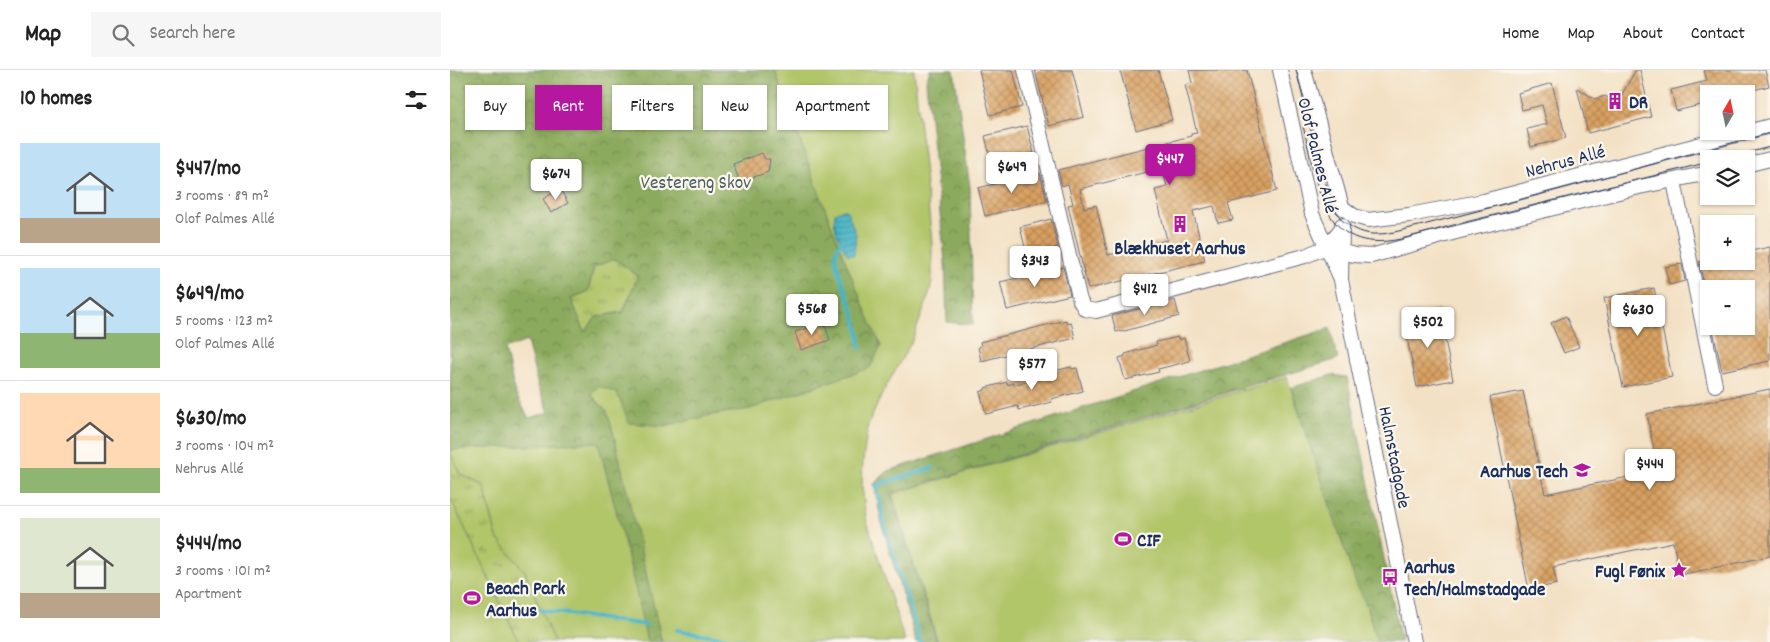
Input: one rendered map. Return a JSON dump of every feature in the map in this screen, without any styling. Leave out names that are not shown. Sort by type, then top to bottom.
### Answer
[{"type":"street","points":[[1026,70],[1080,301],[1085,309],[1096,310],[1274,265],[1326,247],[1360,256],[1371,256],[1456,232],[1639,187],[1700,175]]},
{"type":"street","name":"Olof Palmes Allé","points":[[1280,70],[1310,208],[1326,247],[1342,228]]},
{"type":"street","name":"Olof Palmes Allé","points":[[1304,70],[1342,207],[1354,216],[1368,220]]},
{"type":"street","name":"Nehrus Allé","points":[[1368,220],[1409,215],[1484,201],[1770,126]]},
{"type":"street","points":[[1755,162],[1770,159]]},
{"type":"street","points":[[1674,181],[1715,385]]},
{"type":"street","name":"Halmstadgade","points":[[1341,280],[1342,207]]},
{"type":"street","name":"Halmstadgade","points":[[1326,247],[1341,280],[1414,642]]},
{"type":"green space","name":"Vestereng Skov","points":[[450,70],[775,70],[780,85],[777,85],[777,130],[796,130],[839,244],[881,346],[870,368],[750,409],[712,415],[666,426],[628,423],[617,393],[591,394],[607,411],[614,435],[662,642],[647,642],[629,561],[598,442],[450,450]],"holes":[[[615,259],[638,276],[623,312],[596,317],[585,332],[571,299],[588,291],[594,267]],[[527,341],[538,386],[549,412],[529,418],[515,393],[505,349]]]},
{"type":"green space","points":[[775,70],[914,70],[932,242],[932,283],[912,341],[883,392],[868,425],[863,460],[862,486],[866,518],[905,642],[662,642],[614,435],[607,411],[591,394],[598,386],[617,393],[629,423],[666,426],[712,415],[750,409],[870,368],[881,346],[839,244],[796,130],[888,130],[888,85],[780,85]]},
{"type":"green space","points":[[930,70],[954,70],[970,187],[973,325],[947,322],[945,261],[926,81]]},
{"type":"green space","points":[[615,259],[638,276],[623,312],[596,317],[585,333],[571,299],[588,291],[594,267]]},
{"type":"green space","points":[[1330,328],[1338,359],[891,494],[937,642],[916,642],[882,525],[874,484],[888,471]]},
{"type":"green space","points":[[1331,375],[1347,377],[1401,642],[1377,642],[1364,599],[1163,642],[1356,584],[1291,388]]},
{"type":"green space","name":"CIF","points":[[1287,377],[1356,584],[1364,599],[1377,642],[938,642],[892,494]]},
{"type":"green space","points":[[598,442],[629,561],[647,642],[554,642],[525,571],[497,538],[484,486],[460,474],[450,452],[450,450]]},
{"type":"green space","points":[[450,452],[460,474],[484,486],[497,538],[525,571],[554,642],[519,642],[450,497]]},
{"type":"green space","name":"Beach Park Aarhus","points":[[450,497],[519,642],[450,642]]},
{"type":"water","points":[[843,209],[847,211],[856,234],[854,255],[847,254],[836,229],[835,213]]},
{"type":"building","points":[[979,70],[1013,70],[1022,107],[990,115]]},
{"type":"building","points":[[1035,70],[1072,70],[1084,117],[1049,126]]},
{"type":"building","points":[[1120,70],[1158,70],[1172,120],[1136,130]]},
{"type":"building","points":[[1189,70],[1247,70],[1277,191],[1228,203],[1233,220],[1218,223],[1214,206],[1193,211],[1205,261],[1088,289],[1068,205],[1073,204],[1068,184],[1062,186],[1058,170],[1197,133],[1185,85],[1192,83]],"holes":[[[1162,168],[1167,187],[1155,190],[1167,240],[1108,255],[1096,205],[1084,208],[1080,189]]]},
{"type":"building","points":[[1636,70],[1640,70],[1651,117],[1588,133],[1577,88],[1595,99],[1605,96],[1611,99],[1620,97]]},
{"type":"building","points":[[1704,70],[1765,70],[1769,86],[1755,90],[1755,85],[1700,85],[1700,105],[1676,111],[1671,90],[1707,81]]},
{"type":"building","points":[[1552,83],[1566,138],[1531,147],[1527,129],[1547,124],[1542,105],[1522,110],[1518,93]]},
{"type":"building","points":[[1027,126],[1034,153],[992,164],[985,136]]},
{"type":"building","points":[[762,153],[765,159],[770,159],[768,172],[740,182],[733,164]]},
{"type":"building","points":[[1040,173],[1047,201],[985,216],[978,188]]},
{"type":"building","points":[[560,189],[568,203],[551,213],[543,199]]},
{"type":"building","points":[[1051,219],[1058,247],[1027,255],[1020,227]]},
{"type":"building","points":[[1770,247],[1770,361],[1722,371],[1714,335],[1755,335],[1755,280],[1703,280],[1701,270],[1755,270],[1755,250]]},
{"type":"building","points":[[1682,264],[1685,281],[1669,285],[1665,267]]},
{"type":"building","points":[[1063,267],[1070,295],[1007,310],[1000,282]]},
{"type":"building","points":[[1654,288],[1672,377],[1623,387],[1604,298]]},
{"type":"building","points":[[1175,300],[1179,316],[1116,332],[1112,316]]},
{"type":"building","points":[[1439,310],[1453,380],[1417,387],[1403,318]]},
{"type":"building","points":[[1566,316],[1579,347],[1564,353],[1551,323]]},
{"type":"building","points":[[1066,320],[1066,323],[1071,322],[1075,338],[981,361],[978,347],[981,346],[980,342]]},
{"type":"building","points":[[824,323],[830,340],[801,350],[795,332]]},
{"type":"building","points":[[1178,337],[1179,340],[1184,338],[1190,361],[1158,369],[1159,372],[1125,380],[1119,358],[1125,356],[1125,354],[1157,345],[1156,342]]},
{"type":"building","points":[[1071,367],[1072,369],[1077,368],[1083,391],[1051,399],[1052,402],[1019,410],[1018,406],[986,414],[980,392],[985,390],[985,388],[1007,382],[1008,385],[1013,383],[1014,385],[1050,374],[1050,372]]},
{"type":"building","name":"Aarhus Tech","points":[[1770,389],[1770,556],[1680,575],[1673,542],[1553,567],[1557,584],[1529,590],[1490,397],[1523,391],[1545,494],[1658,471],[1647,414]]},
{"type":"waterway","points":[[841,242],[836,251],[836,261],[854,314],[860,348]]},
{"type":"waterway","points":[[920,642],[883,518],[877,485],[933,468]]},
{"type":"waterway","points":[[540,610],[646,625]]},
{"type":"waterway","points":[[677,630],[752,642]]},
{"type":"tram line","points":[[1296,70],[1323,174],[1336,211],[1347,224],[1368,234],[1388,233],[1419,226],[1770,133]]},
{"type":"tram line","points":[[1303,126],[1313,171],[1327,211],[1338,226],[1354,237],[1374,241],[1401,239],[1700,164]]},
{"type":"tram line","points":[[1755,151],[1770,147]]},
{"type":"place","name":"DR","points":[[1615,101]]},
{"type":"place","name":"Blækhuset Aarhus","points":[[1180,224]]},
{"type":"place","name":"Aarhus Tech","points":[[1582,470]]},
{"type":"place","name":"CIF","points":[[1123,539]]},
{"type":"place","name":"Fugl Fønix","points":[[1679,570]]},
{"type":"place","name":"Aarhus Tech/Halmstadgade","points":[[1390,577]]},
{"type":"place","name":"Beach Park Aarhus","points":[[472,598]]}]
